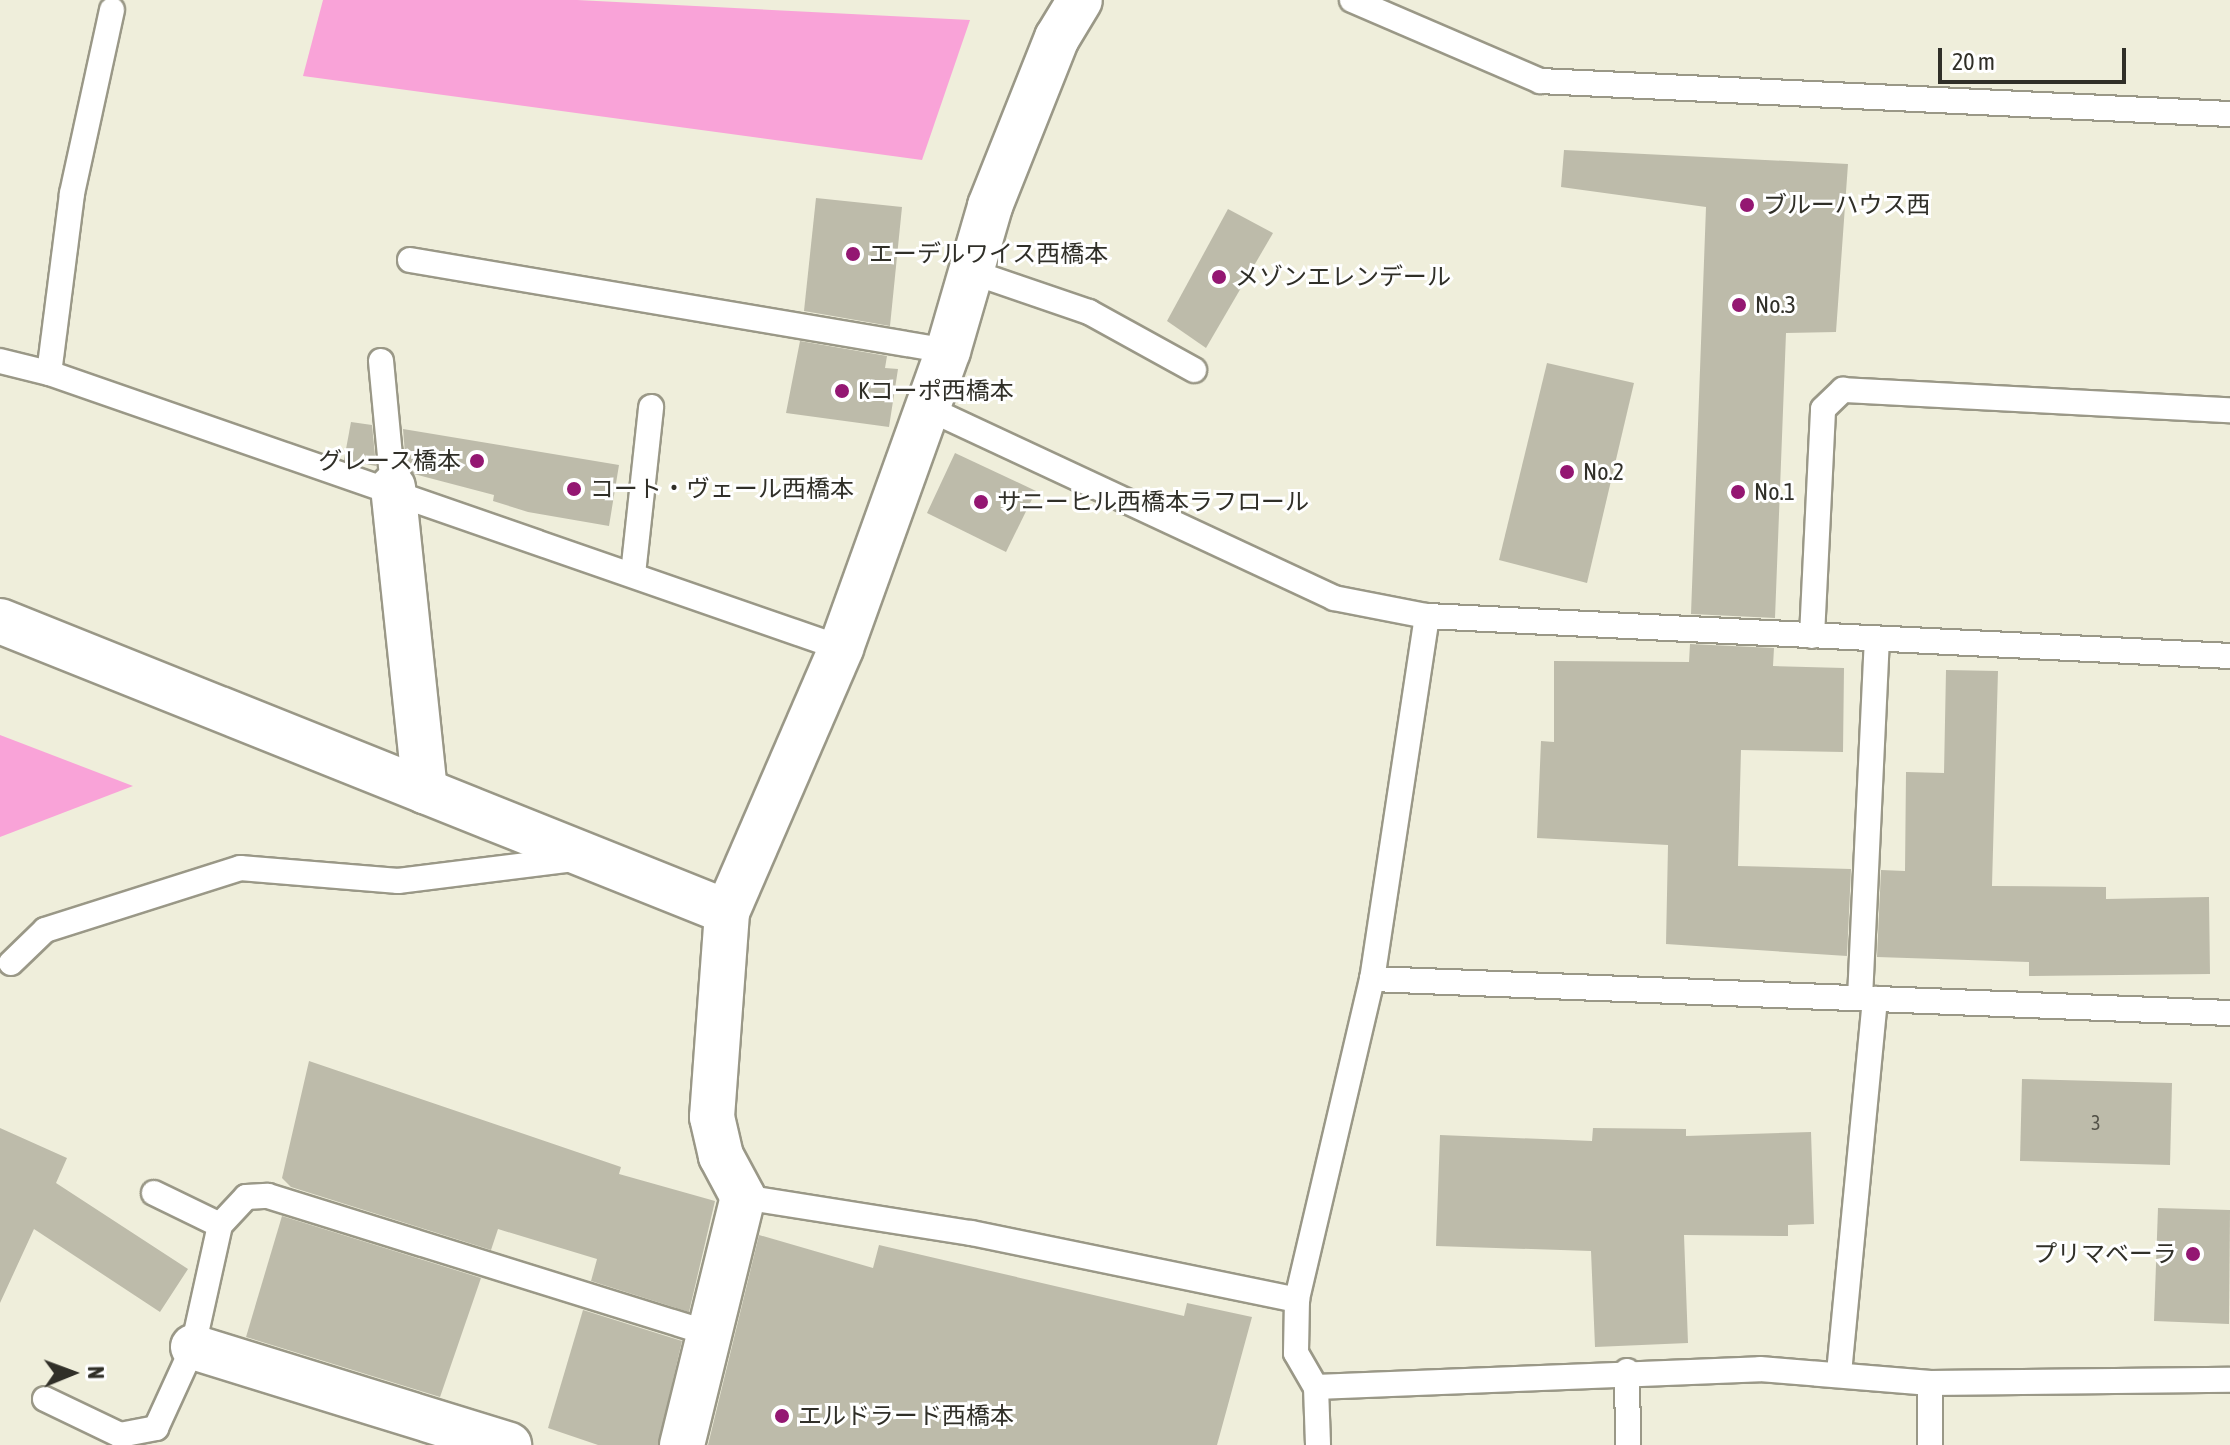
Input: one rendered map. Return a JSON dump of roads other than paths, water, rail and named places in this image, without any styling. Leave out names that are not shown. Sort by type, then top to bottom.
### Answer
[{"type":"street","points":[[682,1445],[707,1333],[743,1197],[721,1156],[712,1117],[727,912],[841,648],[948,351],[969,271],[1021,124],[1080,0]]},
{"type":"street","points":[[393,487],[425,791]]},
{"type":"street","points":[[0,621],[727,912]]},
{"type":"street","points":[[193,1347],[509,1445]]},
{"type":"lane","points":[[1352,0],[1540,81],[2230,114]]},
{"type":"lane","points":[[49,373],[72,194],[112,10]]},
{"type":"lane","points":[[410,260],[948,351]]},
{"type":"lane","points":[[969,271],[1089,312],[1194,370]]},
{"type":"lane","points":[[0,361],[49,373],[393,487],[841,648]]},
{"type":"lane","points":[[381,361],[393,487]]},
{"type":"lane","points":[[1812,636],[1823,409],[1843,390],[2230,410]]},
{"type":"lane","points":[[633,574],[651,407]]},
{"type":"lane","points":[[927,408],[1334,598],[1427,616],[2230,656]]},
{"type":"lane","points":[[1318,1445],[1316,1387],[1296,1353],[1297,1300],[1372,979],[1427,616]]},
{"type":"lane","points":[[1839,1373],[1867,998],[1877,639]]},
{"type":"lane","points":[[11,963],[45,930],[228,870],[398,881],[589,857]]},
{"type":"lane","points":[[1372,979],[2230,1013]]},
{"type":"lane","points":[[154,1193],[220,1225]]},
{"type":"lane","points":[[45,1399],[120,1435],[146,1434],[165,1417],[193,1347],[220,1225],[246,1197],[268,1196],[707,1333]]},
{"type":"lane","points":[[743,1197],[971,1233],[1297,1300]]},
{"type":"lane","points":[[1316,1387],[1627,1371],[1839,1373],[1930,1383],[2230,1380]]},
{"type":"lane","points":[[1627,1371],[1628,1445]]},
{"type":"lane","points":[[1930,1383],[1930,1445]]},
{"type":"place","name":"ブルーハウス西","points":[[1747,205]]},
{"type":"place","name":"エーデルワイス西橋本","points":[[853,254]]},
{"type":"place","name":"メゾンエレンデール","points":[[1219,277]]},
{"type":"place","name":"No.3","points":[[1739,305]]},
{"type":"place","name":"Kコーポ西橋本","points":[[842,391]]},
{"type":"place","name":"グレース橋本","points":[[477,461]]},
{"type":"place","name":"No.2","points":[[1567,472]]},
{"type":"place","name":"コート・ヴェール西橋本","points":[[574,489]]},
{"type":"place","name":"No.1","points":[[1738,492]]},
{"type":"place","name":"サニーヒル西橋本ラフロール","points":[[981,502]]},
{"type":"place","name":"プリマベーラ","points":[[2193,1254]]},
{"type":"place","name":"エルドラード西橋本","points":[[782,1416]]}]
